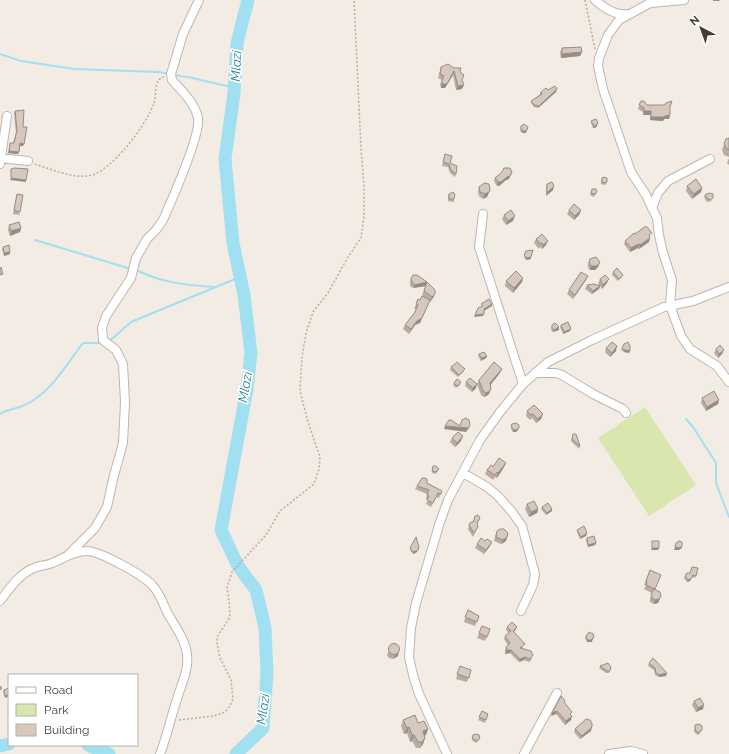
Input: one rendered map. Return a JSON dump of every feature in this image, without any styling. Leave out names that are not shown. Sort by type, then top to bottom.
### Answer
[{"type":"street","points":[[68,555],[95,528],[107,507],[123,443],[123,364],[116,350],[103,340],[102,328],[106,316],[131,278],[136,258],[147,239],[163,220],[196,136],[198,119],[194,107],[172,80],[171,74],[183,34],[199,0]]},
{"type":"street","points":[[595,0],[606,9],[621,15],[628,14]]},
{"type":"street","points":[[684,0],[654,1],[645,4],[619,20],[613,26],[603,47],[598,66],[603,89],[631,172],[646,195],[657,218],[663,253],[671,275],[672,287],[670,305],[681,336],[686,346],[695,354],[717,366],[729,382]]},
{"type":"street","points":[[606,9],[613,22],[613,26]]},
{"type":"street","points":[[7,116],[0,160],[28,161]]},
{"type":"street","points":[[652,208],[658,193],[668,181],[710,159]]},
{"type":"street","points":[[483,214],[480,247],[523,384]]},
{"type":"street","points":[[447,754],[419,694],[410,665],[409,647],[416,603],[440,522],[448,500],[480,440],[523,384],[548,362],[560,354],[670,305],[693,300],[729,287]]},
{"type":"street","points":[[535,373],[556,373],[562,375],[593,394],[623,409],[626,413]]},
{"type":"street","points":[[463,473],[487,487],[498,496],[522,526],[535,574],[533,585],[521,611]]},
{"type":"street","points":[[0,601],[13,583],[24,573],[35,567],[51,564],[68,555],[86,550],[99,553],[140,576],[152,585],[182,639],[187,655],[184,680],[160,754]]},
{"type":"street","points":[[524,754],[557,693]]},
{"type":"street","points":[[609,754],[624,752],[643,754]]},
{"type":"path","points":[[171,720],[185,720],[214,716],[225,712],[230,706],[233,699],[232,680],[220,658],[216,644],[217,637],[230,617],[227,588],[232,572],[266,534],[280,511],[314,484],[319,469],[320,457],[308,422],[300,391],[302,357],[306,333],[313,312],[328,293],[348,257],[361,238],[364,216],[364,187],[354,0]]},
{"type":"path","points":[[585,0],[595,51]]},
{"type":"path","points":[[28,161],[57,171],[82,176],[90,176],[103,170],[128,145],[148,117],[155,102],[157,82],[159,79],[165,77],[172,80]]},
{"type":"green space","points":[[645,407],[696,485],[649,516],[598,438]]},
{"type":"building","points":[[581,47],[582,52],[562,54],[562,48]]},
{"type":"building","points":[[448,64],[454,68],[461,68],[460,72],[464,75],[462,80],[464,85],[458,86],[454,71],[447,84],[442,84],[444,76],[440,74],[441,67]]},
{"type":"building","points":[[555,86],[557,89],[539,106],[534,105],[531,101],[542,94],[540,93],[546,88],[548,90]]},
{"type":"building","points":[[641,101],[644,101],[647,105],[664,105],[672,101],[670,115],[664,117],[651,117],[651,111],[644,111],[644,108],[639,105]]},
{"type":"building","points":[[24,110],[23,127],[27,127],[24,144],[20,143],[19,152],[9,151],[10,143],[14,143],[17,130],[15,111]]},
{"type":"building","points":[[596,119],[598,123],[594,126],[591,121]]},
{"type":"building","points":[[524,124],[528,127],[527,130],[523,131],[521,126]]},
{"type":"building","points":[[729,138],[729,150],[724,144],[726,139]]},
{"type":"building","points":[[445,154],[452,156],[450,163],[457,166],[456,174],[451,170],[449,164],[443,162]]},
{"type":"building","points":[[504,168],[510,168],[512,172],[510,176],[501,182],[498,182],[495,178]]},
{"type":"building","points":[[11,169],[28,169],[26,180],[11,178]]},
{"type":"building","points":[[603,177],[607,178],[607,182],[602,182]]},
{"type":"building","points":[[696,179],[702,188],[694,194],[687,186]]},
{"type":"building","points":[[552,182],[554,186],[547,193],[547,184]]},
{"type":"building","points":[[485,183],[489,184],[490,190],[485,194],[480,192],[479,187]]},
{"type":"building","points":[[592,189],[596,189],[597,192],[595,194],[591,193]]},
{"type":"building","points":[[453,192],[455,194],[454,199],[449,199],[449,194]]},
{"type":"building","points":[[709,193],[713,194],[713,198],[710,200],[705,195]]},
{"type":"building","points":[[17,194],[23,195],[20,212],[14,210]]},
{"type":"building","points":[[574,204],[581,210],[575,216],[569,210]]},
{"type":"building","points":[[511,210],[515,216],[508,221],[504,215]]},
{"type":"building","points":[[19,222],[21,228],[11,231],[9,225]]},
{"type":"building","points":[[646,226],[652,233],[649,235],[650,238],[640,245],[639,244],[631,248],[625,241],[634,233],[635,234]]},
{"type":"building","points":[[542,234],[548,241],[543,245],[536,239]]},
{"type":"building","points":[[9,245],[10,252],[4,253],[3,247]]},
{"type":"building","points":[[533,250],[531,257],[527,258],[524,255],[526,251]]},
{"type":"building","points":[[596,257],[600,262],[597,266],[591,266],[589,263],[590,259]]},
{"type":"building","points":[[1,267],[3,274],[0,275],[0,268]]},
{"type":"building","points":[[617,268],[623,275],[619,279],[613,272]]},
{"type":"building","points":[[516,271],[523,278],[514,288],[506,281]]},
{"type":"building","points":[[581,272],[588,276],[575,295],[569,290]]},
{"type":"building","points":[[413,275],[417,275],[427,282],[415,285],[411,278]]},
{"type":"building","points":[[605,275],[609,279],[603,285],[600,279]]},
{"type":"building","points":[[427,282],[435,290],[435,294],[432,297],[424,291]]},
{"type":"building","points":[[594,284],[600,286],[593,291],[587,285]]},
{"type":"building","points":[[422,296],[430,300],[422,318],[417,321],[411,329],[405,325],[415,312],[418,305],[416,304],[418,299],[420,300]]},
{"type":"building","points":[[489,299],[492,304],[484,309],[484,314],[475,315],[478,308],[483,306],[481,304]]},
{"type":"building","points":[[568,322],[571,329],[564,332],[561,325]]},
{"type":"building","points":[[555,323],[559,327],[554,330],[552,325]]},
{"type":"building","points":[[612,342],[617,346],[612,353],[606,348]]},
{"type":"building","points":[[628,342],[630,351],[622,348],[624,344]]},
{"type":"building","points":[[720,345],[724,350],[719,354],[716,349]]},
{"type":"building","points":[[484,352],[487,356],[482,358],[479,354]]},
{"type":"building","points":[[457,362],[465,369],[459,375],[451,367]]},
{"type":"building","points":[[494,362],[502,369],[490,383],[490,391],[486,393],[483,391],[479,380]]},
{"type":"building","points":[[470,378],[477,384],[473,388],[466,382]]},
{"type":"building","points":[[457,379],[461,382],[457,386],[454,383]]},
{"type":"building","points":[[714,391],[719,400],[707,407],[702,398]]},
{"type":"building","points":[[534,405],[543,414],[538,419],[527,411]]},
{"type":"building","points":[[466,418],[469,420],[470,425],[468,428],[445,426],[449,420],[451,420],[460,426],[462,420]]},
{"type":"building","points":[[516,423],[519,425],[519,428],[514,430],[511,426],[512,424]]},
{"type":"building","points":[[458,432],[463,436],[457,443],[452,438]]},
{"type":"building","points":[[573,434],[576,434],[580,446],[572,439]]},
{"type":"building","points":[[499,458],[506,463],[495,475],[487,470],[491,465],[493,467]]},
{"type":"building","points":[[433,466],[436,466],[439,469],[436,472],[432,471]]},
{"type":"building","points":[[422,478],[427,479],[427,483],[442,491],[441,494],[438,493],[433,503],[427,500],[429,490],[417,486]]},
{"type":"building","points":[[534,501],[538,509],[531,512],[527,504]]},
{"type":"building","points":[[548,503],[552,509],[547,513],[542,507]]},
{"type":"building","points":[[478,515],[480,518],[477,523],[478,527],[474,533],[469,525],[474,521],[475,516]]},
{"type":"building","points":[[584,526],[587,533],[581,537],[577,530]]},
{"type":"building","points":[[504,529],[508,533],[507,537],[503,540],[496,537],[497,531]]},
{"type":"building","points":[[594,536],[596,543],[588,545],[587,538]]},
{"type":"building","points":[[416,537],[419,547],[418,550],[413,552],[410,548]]},
{"type":"building","points":[[481,538],[485,541],[487,539],[492,542],[486,550],[477,544]]},
{"type":"building","points":[[652,541],[659,541],[659,548],[652,548]]},
{"type":"building","points":[[679,541],[682,542],[682,546],[680,548],[675,547],[676,543]]},
{"type":"building","points":[[692,567],[698,568],[696,576],[693,575],[691,579],[688,580],[685,576],[687,573],[690,573]]},
{"type":"building","points":[[650,570],[661,575],[655,589],[646,585]]},
{"type":"building","points":[[654,589],[660,592],[661,596],[659,599],[655,600],[652,598],[651,594]]},
{"type":"building","points":[[468,610],[479,616],[477,622],[465,617]]},
{"type":"building","points":[[512,622],[517,627],[513,631],[525,644],[520,648],[531,651],[533,655],[530,659],[525,657],[520,659],[511,650],[507,650],[506,647],[510,643],[505,636],[511,631],[507,627]]},
{"type":"building","points":[[482,626],[490,629],[487,637],[479,633]]},
{"type":"building","points":[[589,632],[594,636],[592,640],[587,640],[586,636]]},
{"type":"building","points":[[392,644],[396,644],[398,645],[398,653],[392,654],[389,651],[389,647]]},
{"type":"building","points":[[653,658],[667,673],[659,675],[656,673],[655,668],[649,663]]},
{"type":"building","points":[[608,663],[611,667],[610,671],[607,671],[600,666]]},
{"type":"building","points":[[460,666],[471,670],[469,678],[457,674]]},
{"type":"building","points":[[8,688],[8,694],[5,696],[4,690]]},
{"type":"building","points":[[561,696],[572,712],[570,714],[572,716],[566,721],[557,711],[552,713]]},
{"type":"building","points":[[700,698],[704,705],[698,708],[694,701]]},
{"type":"building","points":[[482,711],[488,714],[486,720],[479,717]]},
{"type":"building","points":[[415,715],[418,723],[424,721],[428,729],[423,731],[425,738],[422,742],[418,742],[414,735],[412,735],[409,727],[407,728],[403,720]]},
{"type":"building","points":[[586,719],[590,720],[592,727],[582,736],[575,729]]},
{"type":"building","points":[[699,724],[702,726],[702,730],[698,733],[695,729],[695,725]]},
{"type":"building","points":[[475,734],[479,735],[480,738],[477,741],[472,738]]},
{"type":"waterway","name":"Mlazi","points":[[236,754],[263,728],[267,673],[265,628],[256,590],[238,566],[221,530],[247,389],[251,353],[244,295],[233,243],[225,159],[234,93],[237,43],[248,0]]},
{"type":"waterway","points":[[0,54],[21,61],[74,69],[159,72],[169,74]]},
{"type":"waterway","points":[[173,75],[235,88]]},
{"type":"waterway","points":[[35,240],[131,269]]},
{"type":"waterway","points":[[136,270],[174,283],[215,287]]},
{"type":"waterway","points":[[107,341],[113,338],[131,322],[240,277]]},
{"type":"waterway","points":[[0,414],[29,403],[38,397],[59,376],[83,343],[103,343]]},
{"type":"waterway","points":[[686,419],[693,427],[716,463],[716,483],[729,517]]},
{"type":"waterway","name":"Mlazi","points":[[0,746],[8,744]]},
{"type":"waterway","name":"Mlazi","points":[[90,746],[109,754]]}]
